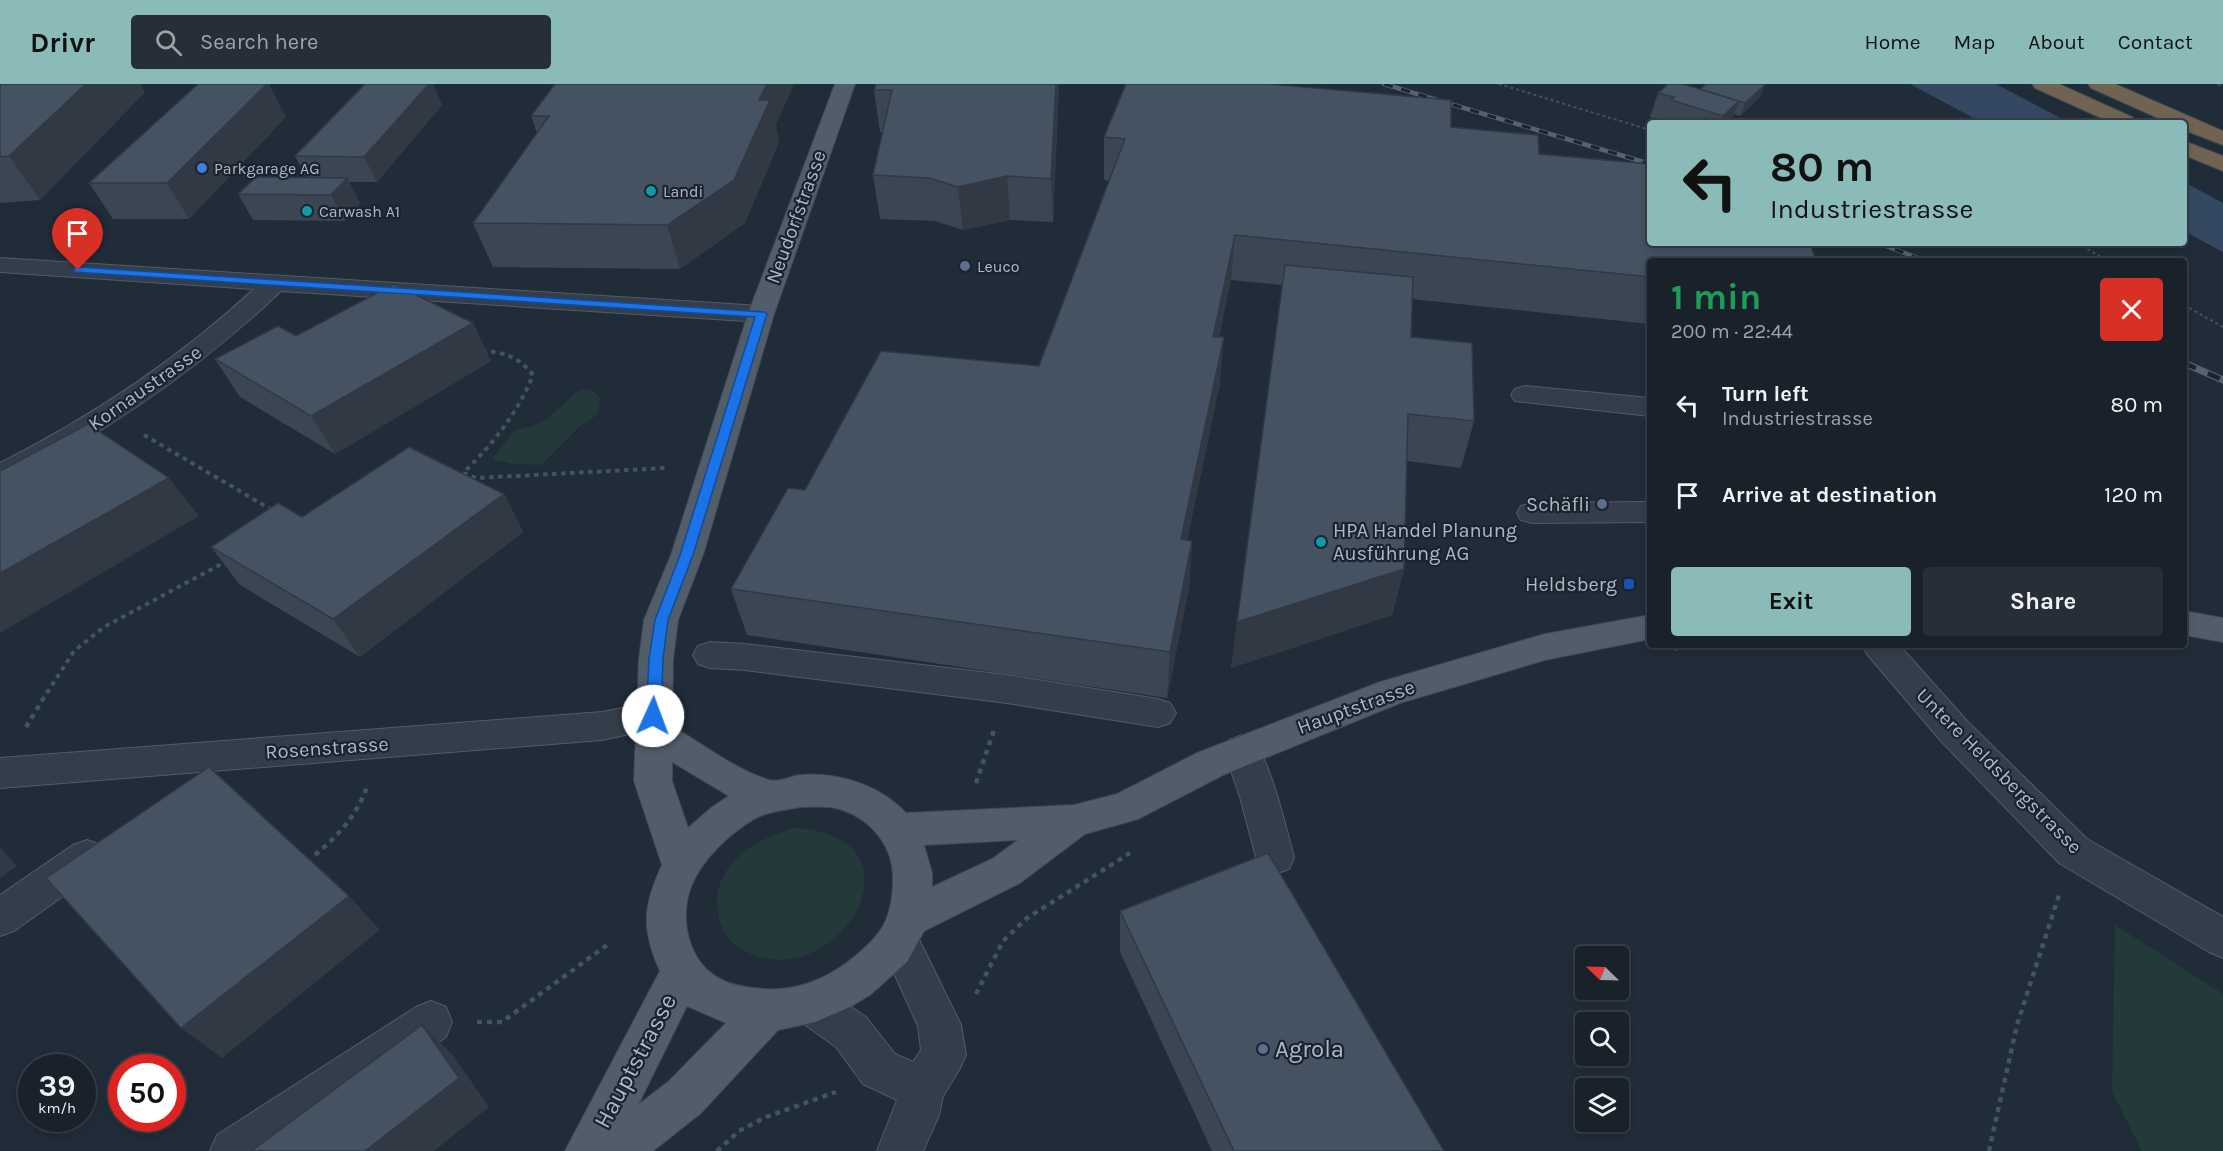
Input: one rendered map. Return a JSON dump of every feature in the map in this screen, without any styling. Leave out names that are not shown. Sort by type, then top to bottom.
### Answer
[{"type":"highway","points":[[2042,84],[2124,120]]},
{"type":"highway","points":[[2098,84],[2180,120]]},
{"type":"highway","points":[[2187,123],[2223,139]]},
{"type":"highway","points":[[2187,148],[2223,164]]},
{"type":"main road","name":"Neudorfstrasse","points":[[682,865],[652,781],[656,659],[662,620],[687,555],[761,314],[845,84]]},
{"type":"main road","points":[[2187,624],[2223,630]]},
{"type":"main road","name":"Hauptstrasse","points":[[898,830],[1074,821],[1125,808],[1242,750],[1392,692],[1545,647],[1647,628]]},
{"type":"main road","points":[[653,724],[732,781],[770,797]]},
{"type":"main road","points":[[800,791],[829,792],[857,799],[880,812],[898,830],[911,856],[915,887],[903,930],[886,955],[853,985],[812,1005],[767,1011],[734,1006],[704,993],[682,971],[670,947],[665,919],[670,891],[682,865],[698,842],[719,822],[744,807],[770,797],[800,791]]},
{"type":"main road","name":"Hauptstrasse","points":[[903,930],[1006,872],[1074,821]]},
{"type":"main road","name":"Hauptstrasse","points":[[588,1151],[634,1068],[682,971]]},
{"type":"main road","name":"Hauptstrasse","points":[[615,1151],[685,1097],[767,1011]]},
{"type":"street","points":[[0,265],[761,314]]},
{"type":"street","name":"Kornaustrasse","points":[[0,475],[54,448],[139,396],[227,329],[276,282]]},
{"type":"street","points":[[1525,395],[1647,407]]},
{"type":"street","points":[[1532,513],[1647,512]]},
{"type":"street","name":"Untere Heldsbergstrasse","points":[[1882,648],[1954,731],[2073,851],[2223,939]]},
{"type":"street","points":[[710,656],[745,657],[1007,689],[1158,713]]},
{"type":"street","name":"Rosenstrasse","points":[[0,773],[602,726],[653,724]]},
{"type":"street","points":[[1242,750],[1259,797],[1275,856]]},
{"type":"street","points":[[185,790],[236,755]]},
{"type":"street","points":[[0,918],[117,837]]},
{"type":"street","points":[[900,1151],[916,1115],[922,1088],[944,1055],[939,1026],[903,930]]},
{"type":"street","points":[[812,1005],[851,1032],[879,1069],[922,1088]]},
{"type":"street","points":[[233,1151],[431,1022]]},
{"type":"path","points":[[1499,84],[1647,129]]},
{"type":"path","points":[[2218,84],[2223,86]]},
{"type":"path","points":[[2082,246],[2103,258]]},
{"type":"path","points":[[2187,307],[2223,327]]},
{"type":"path","points":[[454,477],[464,472],[504,430],[526,395],[533,375],[522,360],[499,351],[472,351]]},
{"type":"path","points":[[111,414],[276,513]]},
{"type":"path","points":[[464,472],[476,478],[666,468]]},
{"type":"path","points":[[25,730],[74,651],[104,627],[233,558]]},
{"type":"path","points":[[973,792],[1007,689]]},
{"type":"path","points":[[315,855],[330,844],[364,798],[368,782]]},
{"type":"path","points":[[1989,1151],[2017,1025],[2073,851]]},
{"type":"path","points":[[975,996],[1003,941],[1027,918]]},
{"type":"path","points":[[431,1022],[502,1022],[611,942]]},
{"type":"path","points":[[717,1151],[739,1131],[766,1117],[847,1088]]},
{"type":"green space","points":[[584,389],[593,391],[601,399],[597,415],[579,427],[541,465],[514,464],[492,459],[514,431],[547,419],[578,391]]},
{"type":"green space","points":[[796,828],[838,838],[860,859],[864,885],[855,913],[835,938],[807,955],[773,959],[738,947],[730,940],[720,922],[717,895],[721,880],[739,856],[766,838]]},
{"type":"green space","points":[[2115,925],[2223,994],[2223,1151],[2142,1151],[2112,1092]]},
{"type":"water","points":[[1910,84],[1996,84],[2064,120],[1977,120]]},
{"type":"water","points":[[2187,184],[2223,203],[2223,252],[2187,233]]},
{"type":"building","points":[[0,84],[86,84],[9,156],[0,157]]},
{"type":"building","points":[[198,84],[267,84],[167,183],[89,183]]},
{"type":"building","points":[[365,84],[429,84],[364,157],[295,156]]},
{"type":"building","name":"Landi","points":[[555,84],[767,84],[759,100],[770,100],[734,180],[667,225],[473,223],[549,116],[531,116]]},
{"type":"building","points":[[876,84],[1056,84],[1051,179],[1007,176],[958,187],[929,178],[873,175],[892,90],[874,90]]},
{"type":"building","points":[[1126,84],[1269,84],[1451,100],[1451,127],[1538,135],[1539,154],[1647,164],[1647,246],[1811,246],[1815,258],[1647,258],[1647,277],[1235,235],[1213,337],[1224,337],[1181,539],[1192,541],[1170,652],[731,589],[788,488],[805,490],[881,351],[1039,366],[1125,139],[1104,137]]},
{"type":"building","points":[[1668,84],[1683,84],[1739,101],[1723,116],[1671,100],[1674,97],[1658,93]]},
{"type":"building","points":[[1706,84],[1765,85],[1745,103],[1700,89]]},
{"type":"building","points":[[256,177],[347,178],[331,195],[238,194]]},
{"type":"building","name":"HPA Handel Planung Ausführung AG","points":[[1285,265],[1413,277],[1411,337],[1472,343],[1474,421],[1408,414],[1404,569],[1237,622]]},
{"type":"building","points":[[394,284],[473,323],[311,416],[215,359],[278,326],[296,336]]},
{"type":"building","points":[[88,424],[169,478],[0,573],[0,471]]},
{"type":"building","points":[[409,447],[504,494],[333,619],[211,547],[278,503],[302,517]]},
{"type":"building","points":[[209,767],[349,896],[181,1028],[46,878]]},
{"type":"building","points":[[1268,853],[1444,1151],[1234,1151],[1120,911]]},
{"type":"building","points":[[422,1025],[459,1078],[365,1151],[251,1151]]},
{"type":"railway","points":[[1384,84],[1647,163]]},
{"type":"railway","points":[[1886,246],[1918,258]]},
{"type":"railway","points":[[2187,364],[2223,380]]},
{"type":"place","name":"Parkgarage AG","points":[[202,168]]},
{"type":"place","name":"Landi","points":[[651,191]]},
{"type":"place","name":"Carwash A1","points":[[307,211]]},
{"type":"place","name":"Leuco","points":[[965,266]]},
{"type":"place","name":"Schäfli","points":[[1602,504]]},
{"type":"place","name":"HPA Handel Planung Ausführung AG","points":[[1321,542]]},
{"type":"place","name":"Heldsberg","points":[[1629,584]]},
{"type":"place","name":"Agrola","points":[[1263,1049]]},
{"type":"route","points":[[78,270],[761,314],[687,555],[662,620],[656,659],[653,716]]}]
